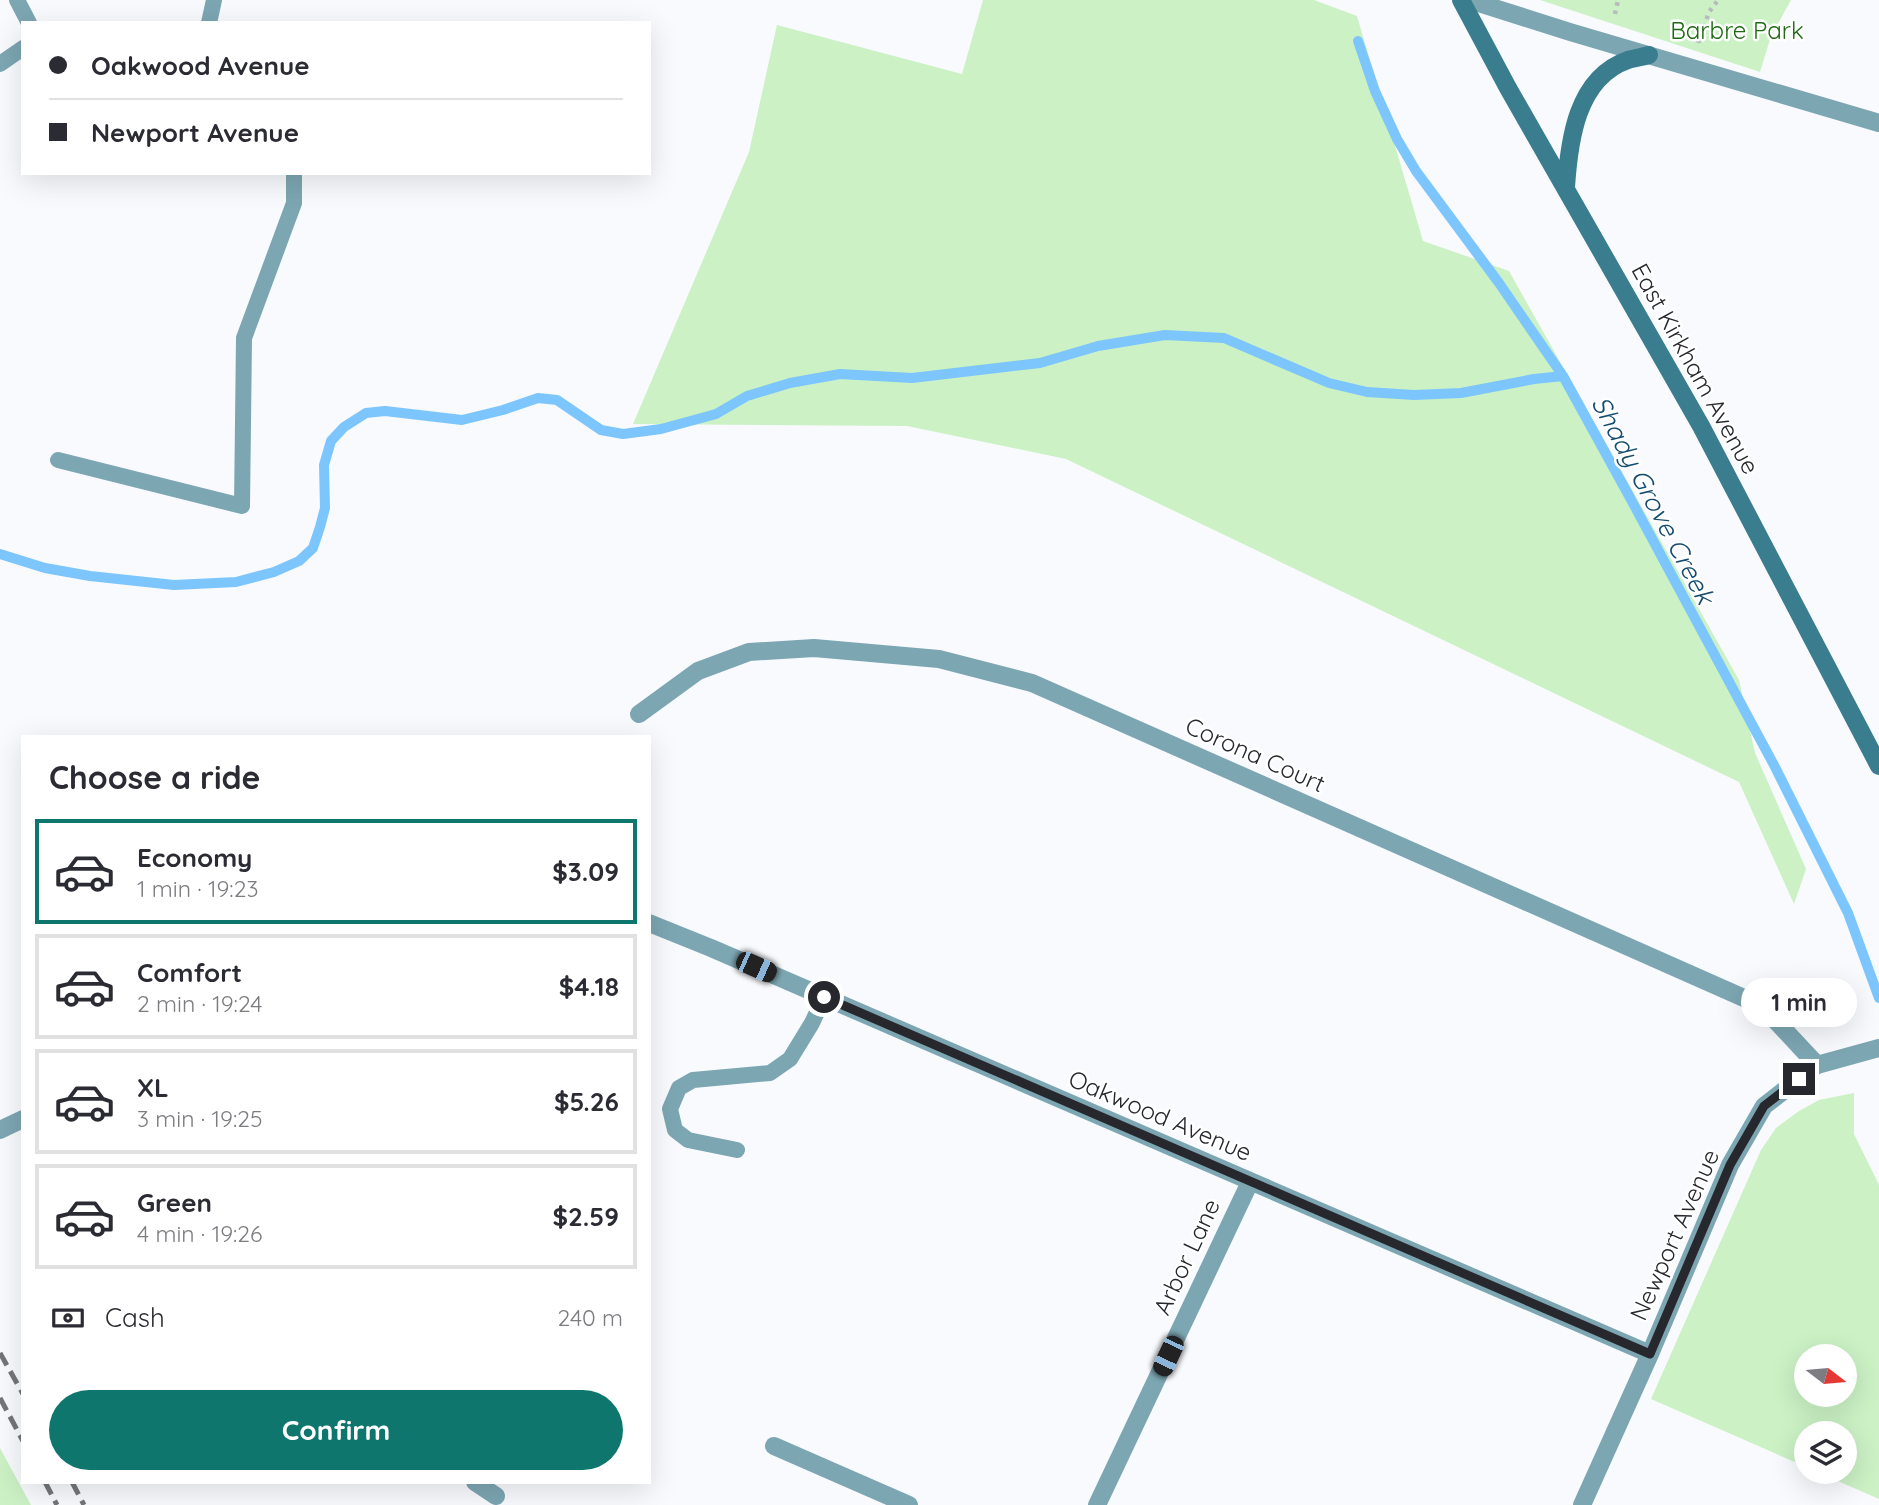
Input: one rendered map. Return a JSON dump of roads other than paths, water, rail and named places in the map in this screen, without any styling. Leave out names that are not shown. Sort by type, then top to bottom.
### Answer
[{"type":"main road","name":"East Kirkham Avenue","points":[[1461,0],[1508,88],[1701,426],[1879,765]]},
{"type":"main road","points":[[1566,187],[1568,154],[1574,126],[1584,100],[1596,82],[1610,69],[1626,61],[1649,55]]},
{"type":"street","points":[[1469,0],[1879,123]]},
{"type":"street","name":"Corona Court","points":[[639,714],[698,671],[749,652],[814,648],[939,659],[1032,683],[1762,1006],[1817,1065]]},
{"type":"street","name":"Oakwood Avenue","points":[[651,924],[1650,1354]]},
{"type":"street","name":"Newport Avenue","points":[[1582,1505],[1730,1165],[1764,1106],[1817,1065],[1874,1050]]},
{"type":"street","points":[[0,1130],[21,1120]]},
{"type":"street","name":"Arbor Lane","points":[[1097,1505],[1250,1182]]},
{"type":"street","points":[[774,1446],[909,1505]]},
{"type":"street","points":[[479,1484],[497,1494]]},
{"type":"lane","points":[[17,0],[28,21]]},
{"type":"lane","points":[[209,21],[214,0]]},
{"type":"lane","points":[[0,64],[21,49]]},
{"type":"lane","points":[[58,460],[242,506],[244,338],[294,203],[294,175]]},
{"type":"lane","points":[[737,1150],[688,1140],[675,1130],[670,1109],[679,1088],[693,1080],[770,1073],[790,1059],[824,997]]},
{"type":"waterway","name":"Shady Grove Creek","points":[[1358,41],[1375,91],[1397,139],[1416,171],[1499,283],[1563,376],[1628,494],[1774,765],[1848,913],[1879,998]]},
{"type":"waterway","points":[[0,554],[45,568],[174,585],[236,582],[274,572],[299,561],[313,548],[325,508],[324,465],[331,441],[344,427],[366,413],[385,411],[462,420],[538,398],[557,400],[601,430],[623,434],[661,429],[716,414],[747,396],[790,383],[840,374],[912,378],[1040,363],[1098,346],[1165,335],[1224,338],[1329,383],[1367,392],[1414,395],[1461,393],[1563,376]]},
{"type":"railway","points":[[0,1353],[21,1390]]},
{"type":"railway","points":[[0,1398],[21,1437]]},
{"type":"railway","points":[[46,1484],[57,1505]]},
{"type":"railway","points":[[73,1484],[84,1505]]},
{"type":"park label","name":"Barbre Park","points":[[1737,31]]}]
